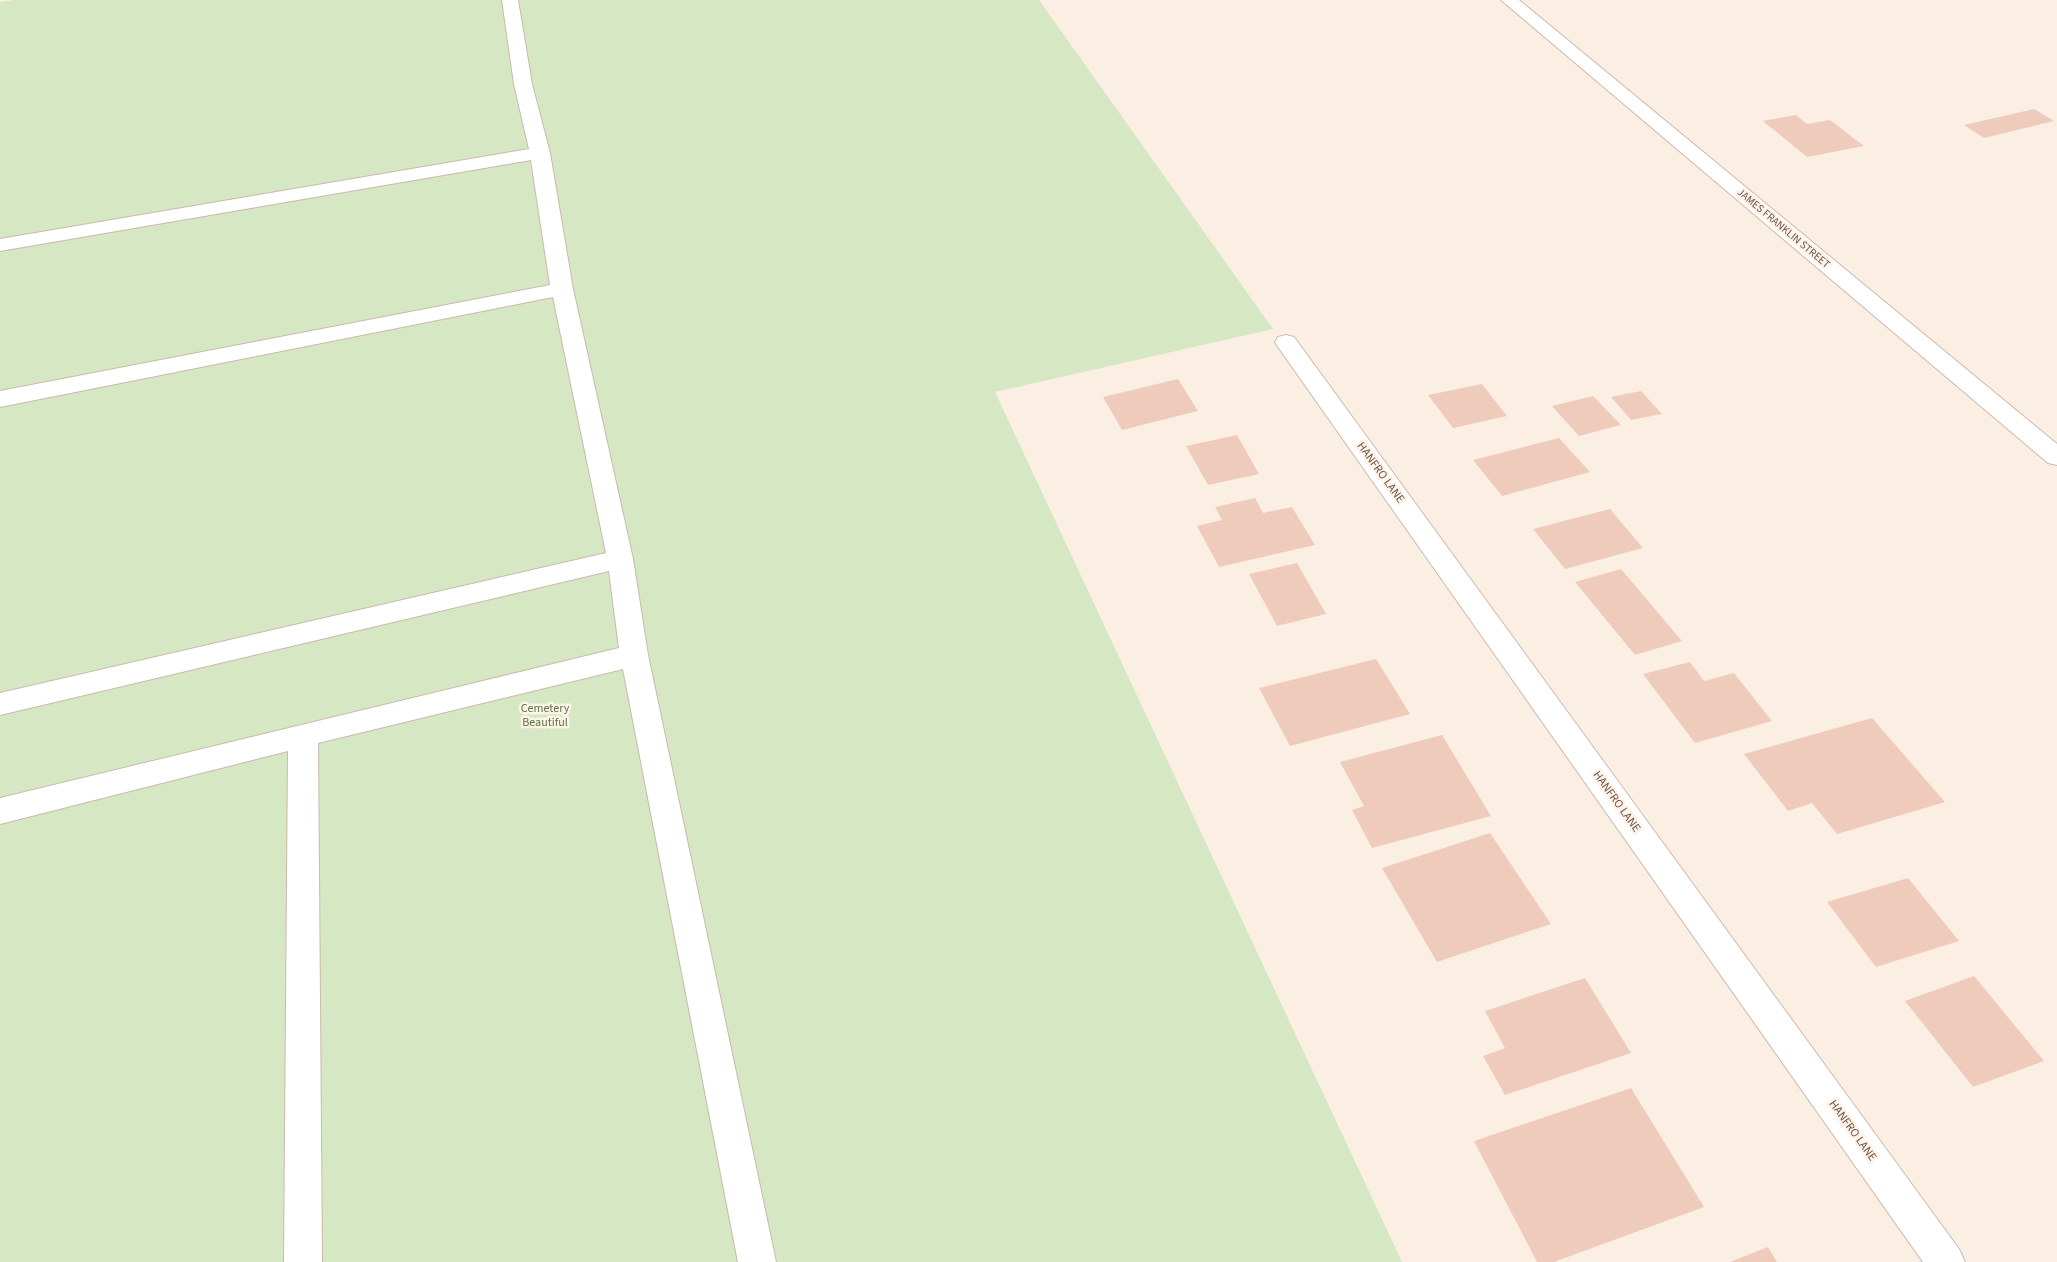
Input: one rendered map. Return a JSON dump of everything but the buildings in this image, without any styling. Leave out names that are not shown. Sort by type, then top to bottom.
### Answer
[{"type":"street","points":[[510,0],[523,84],[540,153],[562,289],[620,559],[634,655],[757,1262]]},
{"type":"street","name":"JAMES FRANKLIN STREET","points":[[1509,0],[2057,457]]},
{"type":"street","points":[[0,245],[540,153]]},
{"type":"street","points":[[0,399],[562,289]]},
{"type":"street","name":"HANFRO LANE","points":[[1286,342],[1946,1262]]},
{"type":"street","points":[[0,704],[620,559]]},
{"type":"street","points":[[0,811],[634,655]]},
{"type":"street","points":[[303,735],[303,1262]]},
{"type":"green space","name":"Cemetery Beautiful","points":[[16,0],[1039,0],[1273,329],[995,392],[1402,1262],[0,1262],[0,2]]}]
